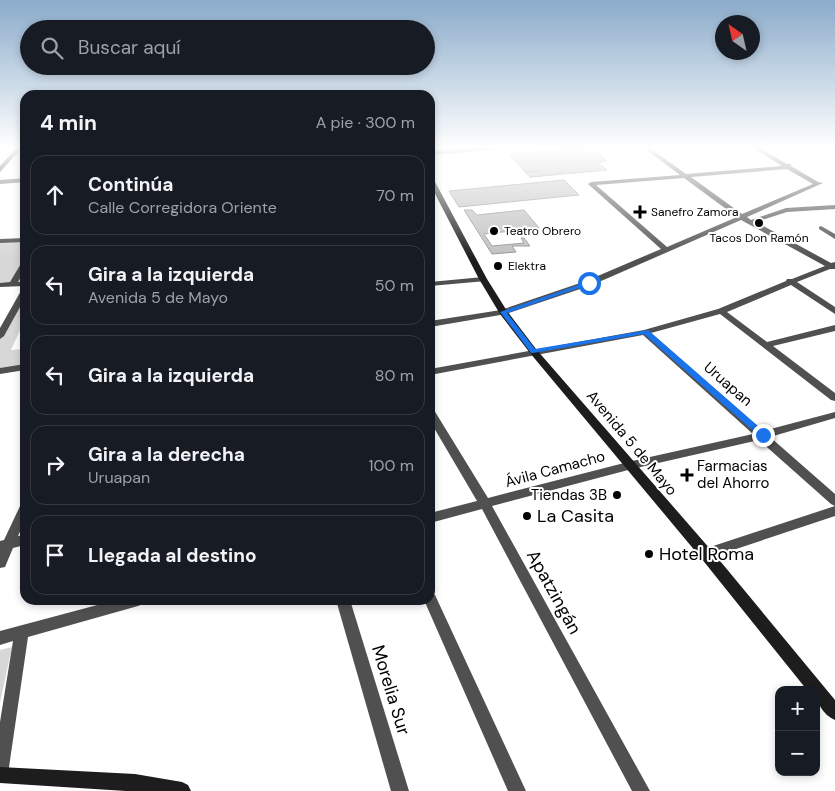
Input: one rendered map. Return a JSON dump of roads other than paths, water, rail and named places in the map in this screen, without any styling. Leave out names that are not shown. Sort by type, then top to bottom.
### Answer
[{"type":"street","points":[[593,185],[666,250]]},
{"type":"street","points":[[699,185],[742,218],[834,266]]},
{"type":"street","points":[[435,323],[503,312],[589,283],[815,185]]},
{"type":"street","name":"Avenida 5 de Mayo","points":[[435,188],[483,279],[503,312],[533,351],[706,554],[835,712]]},
{"type":"street","points":[[751,222],[786,210],[835,208]]},
{"type":"street","points":[[821,228],[835,237]]},
{"type":"street","points":[[0,241],[20,240]]},
{"type":"street","points":[[435,371],[533,351],[645,332],[721,311],[790,281],[834,266]]},
{"type":"street","points":[[12,284],[20,272]]},
{"type":"street","points":[[435,284],[483,279]]},
{"type":"street","points":[[790,281],[835,311]]},
{"type":"street","points":[[0,285],[20,284]]},
{"type":"street","points":[[0,336],[20,300]]},
{"type":"street","points":[[721,311],[835,398]]},
{"type":"street","points":[[766,345],[835,328]]},
{"type":"street","name":"Uruapan","points":[[645,332],[835,501]]},
{"type":"street","points":[[1,373],[20,368]]},
{"type":"street","name":"Ávila Camacho","points":[[435,517],[632,466],[763,435],[835,415]]},
{"type":"street","name":"Apatzingán","points":[[435,420],[485,504],[641,791]]},
{"type":"street","points":[[706,554],[835,511]]},
{"type":"street","points":[[0,563],[4,544],[20,516]]},
{"type":"street","points":[[4,544],[20,541]]},
{"type":"street","points":[[0,638],[120,605]]},
{"type":"street","name":"Morelia Sur","points":[[344,605],[400,791]]},
{"type":"street","points":[[433,605],[517,791]]},
{"type":"street","points":[[22,632],[0,774],[182,791]]},
{"type":"place","name":"Sanefro Zamora","points":[[640,212]]},
{"type":"place","name":"Tacos Don Ramón","points":[[759,223]]},
{"type":"place","name":"Teatro Obrero","points":[[494,231]]},
{"type":"place","name":"Elektra","points":[[498,266]]},
{"type":"place","name":"Farmacias del Ahorro","points":[[687,475]]},
{"type":"place","name":"Tiendas 3B","points":[[617,495]]},
{"type":"place","name":"La Casita","points":[[527,516]]},
{"type":"place","name":"Hotel Roma","points":[[649,554]]}]
